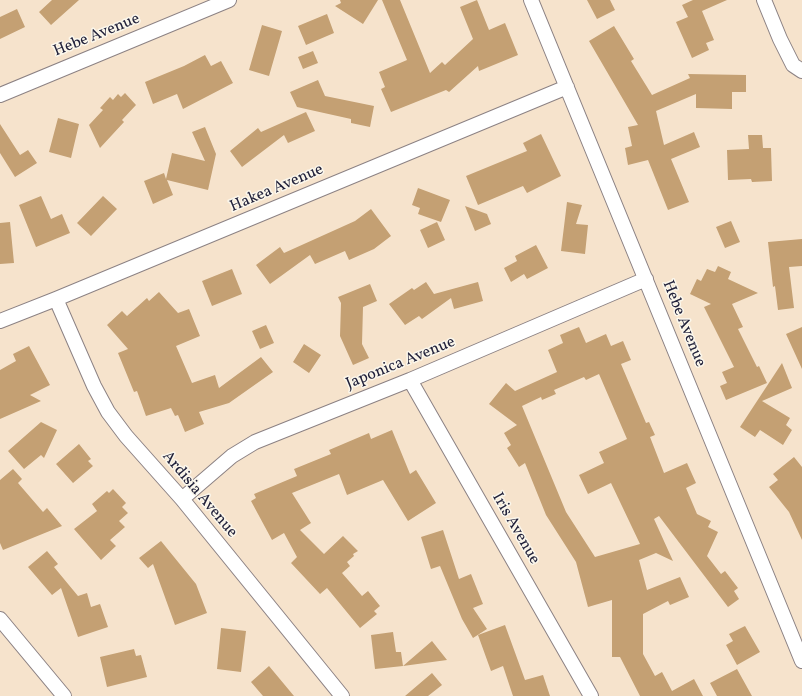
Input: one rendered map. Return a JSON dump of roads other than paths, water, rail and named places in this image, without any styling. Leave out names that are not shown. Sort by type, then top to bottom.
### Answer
[{"type":"street","name":"Hebe Avenue","points":[[0,95],[229,0]]},
{"type":"street","name":"Hebe Avenue","points":[[531,0],[802,661]]},
{"type":"street","points":[[764,0],[780,39],[793,65],[802,71]]},
{"type":"street","name":"Hakea Avenue","points":[[0,321],[567,87]]},
{"type":"street","name":"Japonica Avenue","points":[[182,500],[232,456],[255,442],[410,380],[646,279]]},
{"type":"street","name":"Ardisia Avenue","points":[[56,299],[94,386],[108,412],[126,436],[182,500],[342,696]]},
{"type":"street","name":"Iris Avenue","points":[[410,380],[591,696]]},
{"type":"street","points":[[0,619],[64,696]]}]
